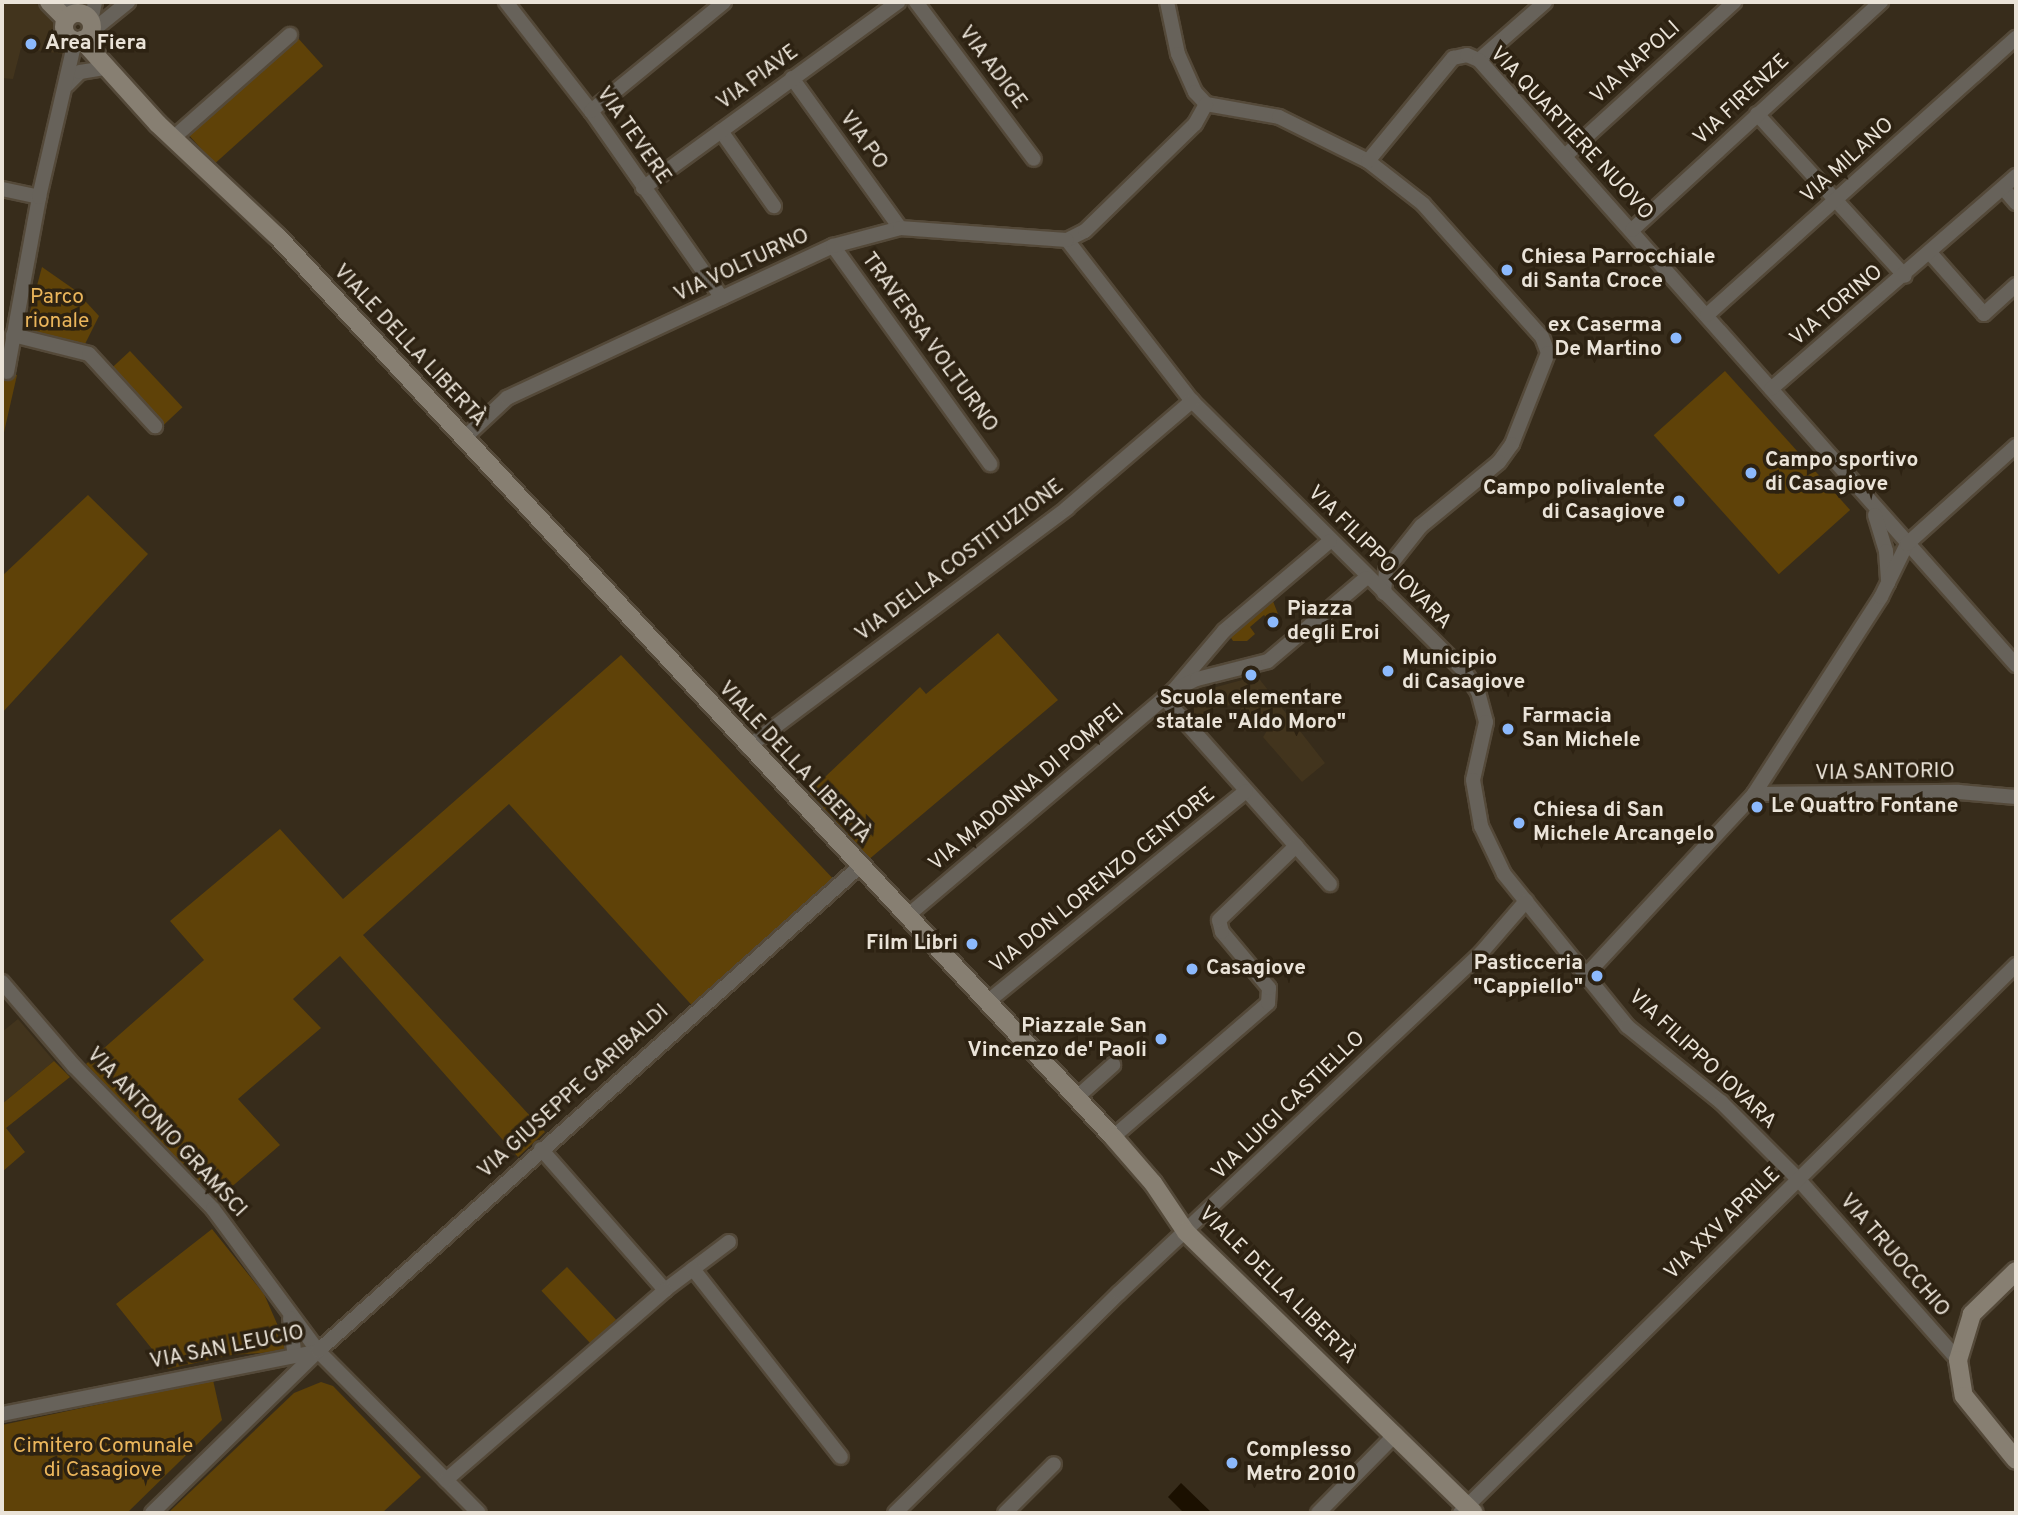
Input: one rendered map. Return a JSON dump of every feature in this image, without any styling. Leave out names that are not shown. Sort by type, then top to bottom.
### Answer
[{"type":"street","name":"VIALE DELLA LIBERTÀ","points":[[49,2],[71,9],[64,32],[85,34],[106,68],[173,138],[277,236],[859,867],[1113,1137],[1153,1183],[1186,1232],[1396,1434],[1467,1511]]},
{"type":"street","points":[[7,372],[39,197],[64,89],[95,2]]},
{"type":"street","points":[[85,34],[128,2]]},
{"type":"street","name":"VIA TEVERE","points":[[506,2],[591,111],[722,298]]},
{"type":"street","points":[[591,111],[724,2]]},
{"type":"street","name":"VIA PIAVE","points":[[643,188],[898,2]]},
{"type":"street","name":"VIA ADIGE","points":[[916,2],[1034,159]]},
{"type":"street","points":[[1167,2],[1178,54],[1195,92],[1206,104],[1279,117],[1368,161],[1423,204],[1529,319],[1548,353],[1512,444],[1490,470],[1421,526],[1386,570],[1384,593]]},
{"type":"street","points":[[1479,60],[1545,2]]},
{"type":"street","name":"VIA NAPOLI","points":[[1565,156],[1734,2]]},
{"type":"street","name":"VIA FIRENZE","points":[[1632,230],[1881,2]]},
{"type":"street","points":[[71,9],[84,14],[85,34]]},
{"type":"street","points":[[173,138],[290,35]]},
{"type":"street","name":"VIA MILANO","points":[[1707,314],[2016,38]]},
{"type":"street","name":"VIA QUARTIERE NUOVO","points":[[1368,161],[1453,58],[1479,60],[1707,314],[1907,544]]},
{"type":"street","points":[[64,89],[80,72],[106,68]]},
{"type":"street","name":"VIA PO","points":[[793,78],[900,228]]},
{"type":"street","points":[[1067,240],[1085,231],[1185,134],[1206,104]]},
{"type":"street","points":[[1757,114],[1905,276]]},
{"type":"street","points":[[721,131],[774,206]]},
{"type":"street","name":"VIA TORINO","points":[[1770,389],[1931,254],[2016,176]]},
{"type":"street","points":[[2003,188],[2016,203]]},
{"type":"street","points":[[2,189],[39,197]]},
{"type":"street","name":"VIA VOLTURNO","points":[[463,439],[507,398],[833,246],[900,228],[1067,240]]},
{"type":"street","name":"VIA FILIPPO IOVARA","points":[[1067,240],[1192,401],[1366,578],[1464,671],[1478,692],[1486,722],[1473,780],[1481,826],[1504,874],[1627,1026],[1721,1102],[1799,1180]]},
{"type":"street","name":"TRAVERSA VOLTURNO","points":[[833,246],[990,464]]},
{"type":"street","points":[[1931,254],[1984,314],[2016,285]]},
{"type":"street","points":[[13,334],[89,354],[155,426]]},
{"type":"street","name":"VIA DELLA COSTITUZIONE","points":[[748,747],[1067,508],[1192,401]]},
{"type":"street","points":[[1586,975],[1754,794],[1888,584],[1907,544],[2016,446]]},
{"type":"street","points":[[1862,492],[1881,527],[1888,584]]},
{"type":"street","points":[[1169,695],[1224,631],[1331,541]]},
{"type":"street","points":[[1907,544],[2016,665]]},
{"type":"street","points":[[1169,695],[1197,679],[1268,661],[1366,578]]},
{"type":"street","points":[[1169,695],[1246,791],[1330,884]]},
{"type":"street","name":"VIA MADONNA DI POMPEI","points":[[906,917],[1169,695]]},
{"type":"street","name":"VIA DON LORENZO CENTORE","points":[[986,1003],[1246,791]]},
{"type":"street","name":"VIA SANTORIO","points":[[1754,794],[1959,792],[2016,797]]},
{"type":"street","points":[[1113,1137],[1264,1009],[1271,996],[1269,988],[1244,966],[1223,932],[1219,920],[1296,846]]},
{"type":"street","name":"VIA GIUSEPPE GARIBALDI","points":[[152,1513],[318,1351],[859,867]]},
{"type":"street","name":"VIA LUIGI CASTIELLO","points":[[895,1513],[1186,1232],[1481,953],[1526,901]]},
{"type":"street","name":"VIA XXV APRILE","points":[[1467,1511],[2016,965]]},
{"type":"street","name":"VIA ANTONIO GRAMSCI","points":[[2,982],[74,1066],[213,1209],[318,1351]]},
{"type":"street","points":[[1076,1098],[1113,1065]]},
{"type":"street","points":[[541,1149],[665,1290]]},
{"type":"street","name":"VIA TRUOCCHIO","points":[[1799,1180],[1958,1360]]},
{"type":"street","points":[[446,1480],[665,1290],[729,1242]]},
{"type":"street","points":[[693,1269],[841,1457]]},
{"type":"street","points":[[2016,1271],[1972,1314],[1958,1360],[1964,1396],[2016,1460]]},
{"type":"street","points":[[290,1316],[295,1356]]},
{"type":"street","name":"VIA SAN LEUCIO","points":[[2,1414],[318,1351],[479,1513]]},
{"type":"street","points":[[1318,1513],[1396,1434]]},
{"type":"street","points":[[1006,1513],[1054,1464]]},
{"type":"shaded area","name":"Area Fiera","points":[[2,2],[36,2],[55,20],[64,54],[21,48],[13,79],[2,78]]},
{"type":"shaded area","points":[[1257,676],[1325,763],[1302,782],[1263,737],[1268,729],[1254,730],[1240,711],[1244,702],[1208,710],[1213,719],[1204,725],[1195,718],[1190,694]]},
{"type":"shaded area","points":[[18,1019],[54,1061],[2,1104],[2,1032]]},
{"type":"shaded area","points":[[1181,1483],[1212,1513],[1184,1513],[1168,1497]]},
{"type":"green space","points":[[297,37],[323,66],[215,164],[189,135]]},
{"type":"green space","name":"Parco rionale","points":[[42,267],[75,290],[99,316],[85,344],[25,330]]},
{"type":"green space","points":[[130,351],[183,407],[162,426],[110,370]]},
{"type":"green space","points":[[2,371],[17,375],[2,441]]},
{"type":"green space","name":"Campo sportivo di Casagiove","points":[[1725,371],[1850,510],[1779,574],[1654,435]]},
{"type":"green space","points":[[88,495],[148,554],[2,713],[2,576]]},
{"type":"green space","points":[[1271,596],[1278,614],[1270,621],[1264,615],[1250,627],[1255,634],[1247,641],[1233,641],[1228,633]]},
{"type":"green space","points":[[998,633],[1058,700],[867,861],[807,794],[920,687],[926,694]]},
{"type":"green space","points":[[621,655],[839,885],[697,1011],[509,804],[363,935],[545,1132],[518,1157],[340,956],[293,999],[321,1028],[238,1099],[280,1145],[213,1203],[86,1064],[204,960],[170,921],[280,829],[343,899]]},
{"type":"green space","points":[[54,1061],[70,1077],[6,1128],[25,1152],[2,1172],[2,1104]]},
{"type":"green space","points":[[212,1229],[264,1294],[289,1351],[232,1355],[168,1369],[116,1304]]},
{"type":"green space","points":[[567,1267],[616,1320],[591,1344],[541,1291]]},
{"type":"green space","name":"Cimitero Comunale di Casagiove","points":[[213,1380],[222,1420],[127,1513],[2,1513],[2,1425]]},
{"type":"green space","points":[[321,1382],[333,1386],[421,1477],[382,1513],[168,1513],[294,1393]]},
{"type":"place","name":"Area Fiera","points":[[31,44]]},
{"type":"place","name":"Chiesa Parrocchiale di Santa Croce","points":[[1507,270]]},
{"type":"place","name":"ex Caserma De Martino","points":[[1676,338]]},
{"type":"place","name":"Campo sportivo di Casagiove","points":[[1751,473]]},
{"type":"place","name":"Campo polivalente di Casagiove","points":[[1679,501]]},
{"type":"place","name":"Piazza degli Eroi","points":[[1273,622]]},
{"type":"place","name":"Municipio di Casagiove","points":[[1388,671]]},
{"type":"place","name":"Scuola elementare statale \"Aldo Moro\"","points":[[1251,675]]},
{"type":"place","name":"Farmacia San Michele","points":[[1508,729]]},
{"type":"place","name":"Le Quattro Fontane","points":[[1757,807]]},
{"type":"place","name":"Chiesa di San Michele Arcangelo","points":[[1519,823]]},
{"type":"place","name":"Film Libri","points":[[972,944]]},
{"type":"place","name":"Casagiove","points":[[1192,969]]},
{"type":"place","name":"Pasticceria \"Cappiello\"","points":[[1597,976]]},
{"type":"place","name":"Piazzale San Vincenzo de' Paoli","points":[[1161,1039]]},
{"type":"place","name":"Complesso Metro 2010","points":[[1232,1463]]}]
